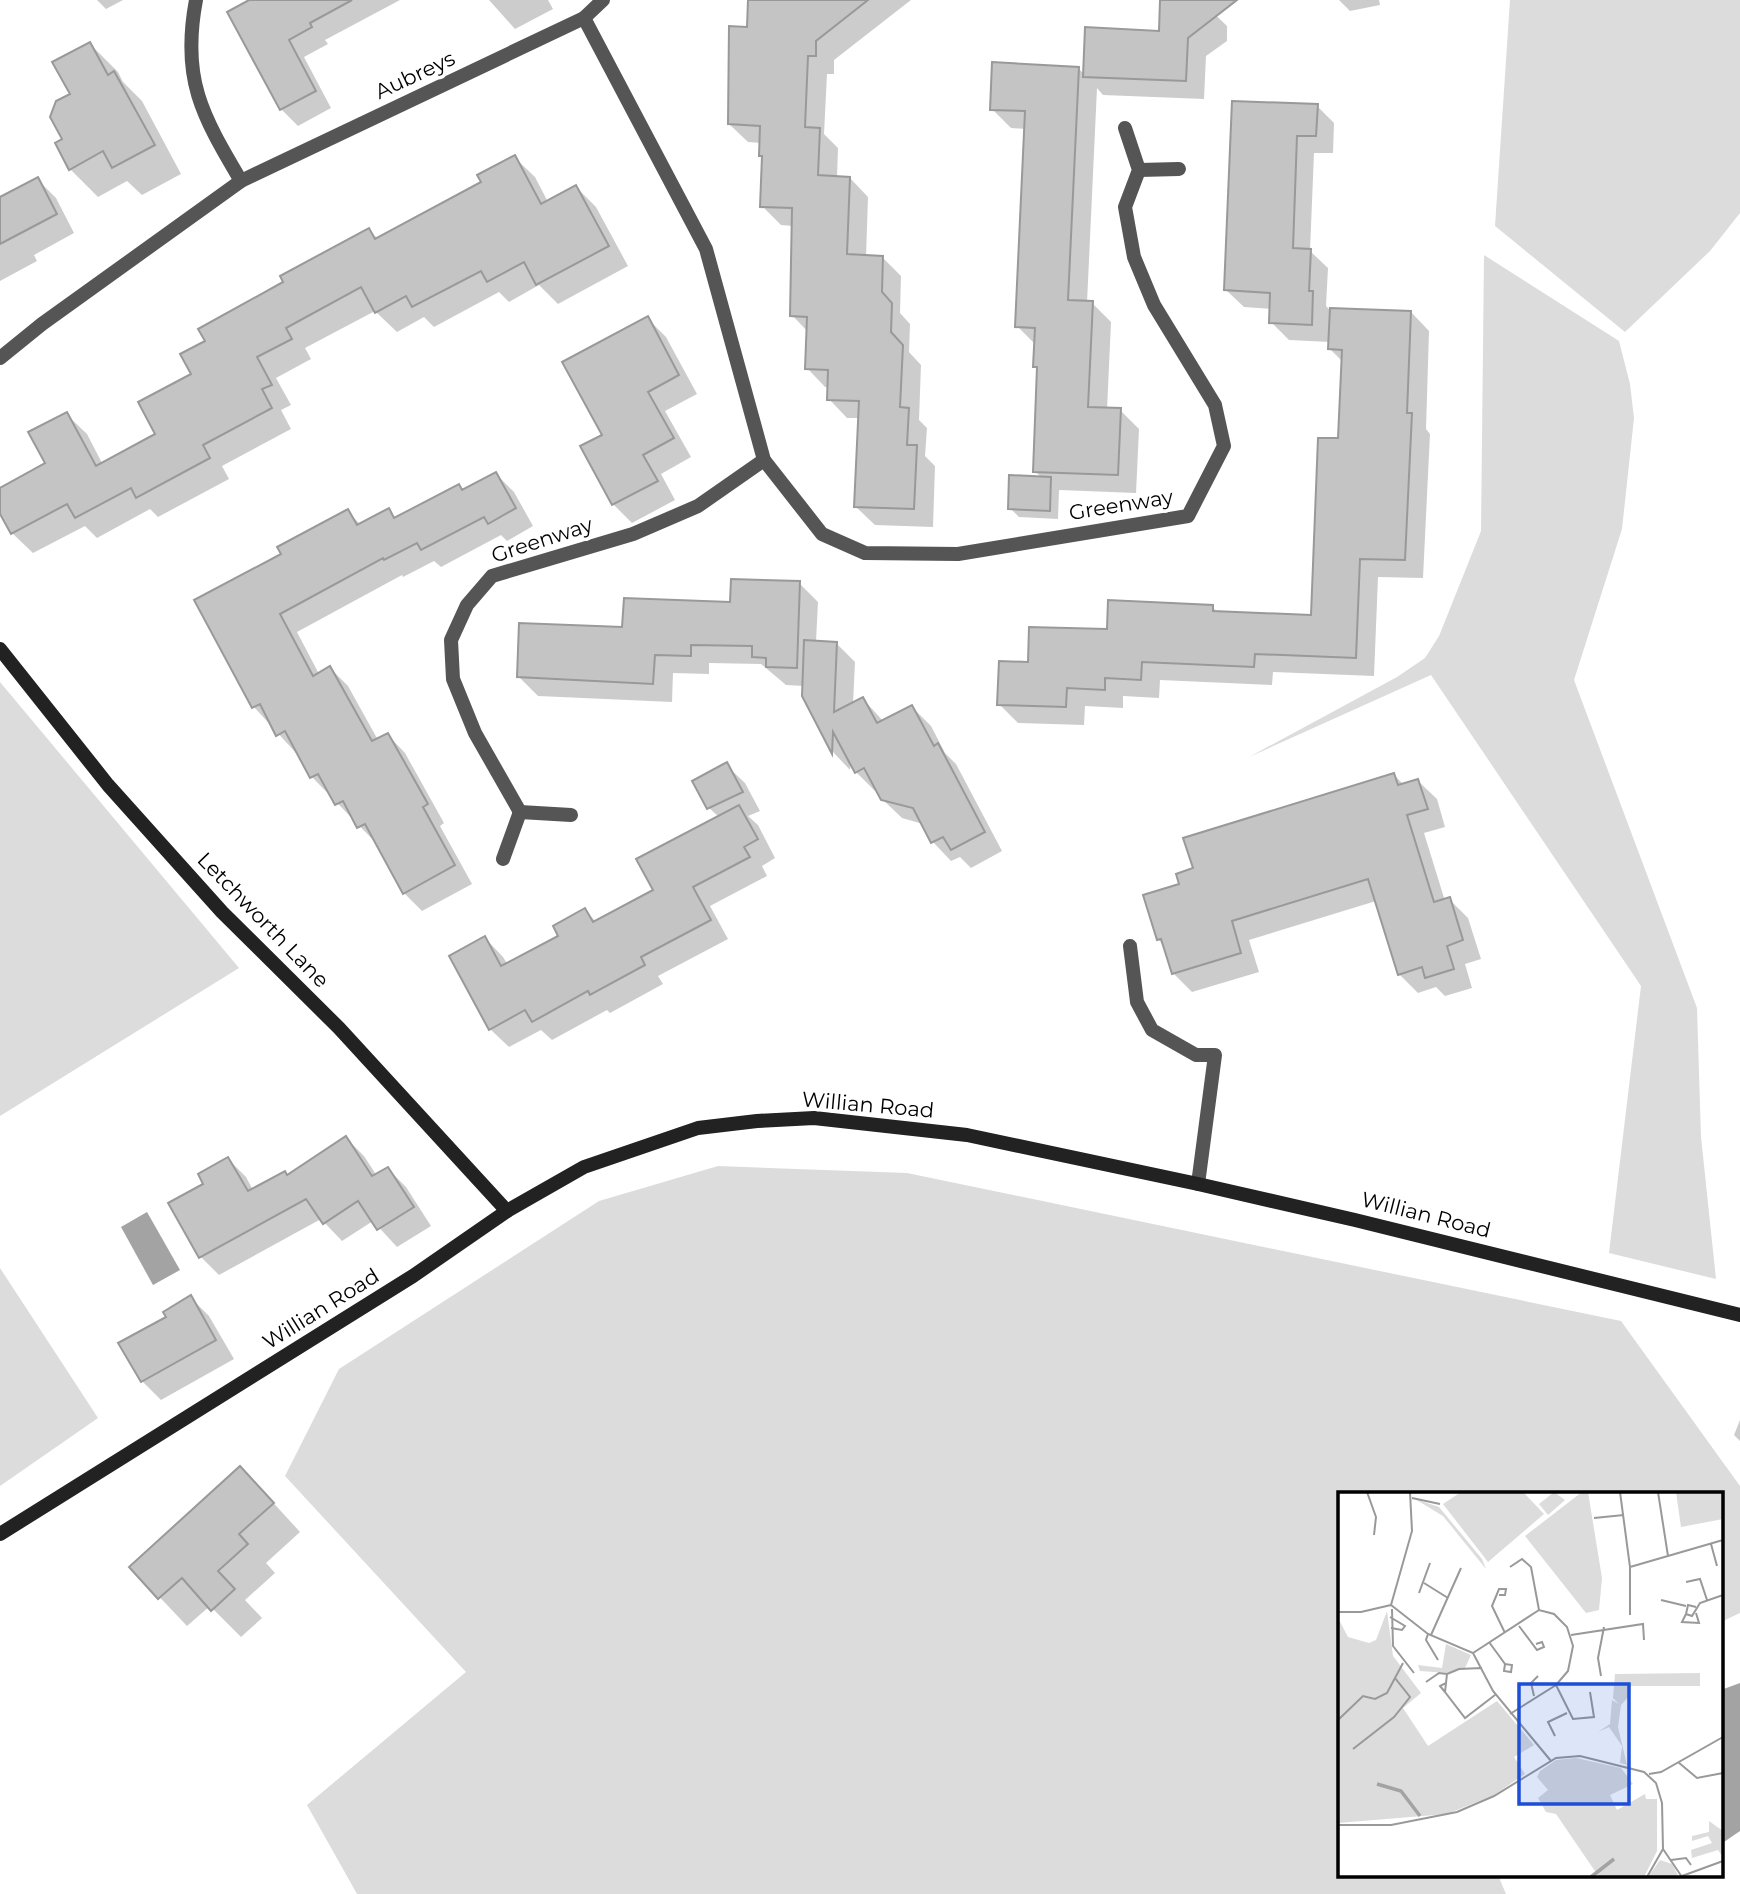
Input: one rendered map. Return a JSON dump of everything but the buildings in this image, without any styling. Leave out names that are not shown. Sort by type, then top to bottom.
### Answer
[{"type":"street","points":[[196,0],[189,47],[191,73],[202,109],[241,181]]},
{"type":"street","name":"Aubreys","points":[[0,358],[42,324],[241,181],[583,19],[603,0]]},
{"type":"street","name":"Greenway","points":[[583,19],[706,249],[764,460],[822,534],[866,553],[958,554],[1188,516],[1224,446],[1215,405],[1154,305],[1134,257],[1125,207],[1139,170]]},
{"type":"street","points":[[1125,128],[1139,170],[1179,169]]},
{"type":"street","name":"Greenway","points":[[520,812],[475,733],[453,679],[451,640],[467,605],[492,576],[633,534],[698,506],[764,460]]},
{"type":"street","name":"Letchworth Lane","points":[[0,649],[108,785],[222,912],[339,1028],[507,1211]]},
{"type":"street","points":[[503,859],[520,812],[571,815]]},
{"type":"street","points":[[1130,946],[1136,1002],[1152,1030],[1196,1055],[1215,1055],[1198,1184]]},
{"type":"street","name":"Willian Road","points":[[0,1534],[413,1276],[507,1211],[584,1167],[698,1128],[814,1118],[967,1135],[1368,1223],[1740,1315]]},
{"type":"shaded area","points":[[1510,0],[1740,0],[1740,213],[1710,251],[1625,332],[1495,226]]},
{"type":"shaded area","points":[[1484,255],[1619,341],[1630,384],[1634,418],[1622,529],[1574,680],[1697,1008],[1701,1137],[1716,1279],[1609,1253],[1641,986],[1431,675],[1249,757],[1397,677],[1425,658],[1439,636],[1481,531]]},
{"type":"shaded area","points":[[0,682],[239,968],[0,1116]]},
{"type":"shaded area","points":[[718,1166],[907,1173],[1621,1321],[1740,1486],[1740,1613],[1722,1622],[1722,1492],[1338,1492],[1338,1876],[1498,1876],[1506,1894],[357,1894],[307,1805],[466,1672],[285,1476],[339,1369],[599,1201]]},
{"type":"shaded area","points":[[147,1212],[180,1270],[153,1285],[121,1227]]},
{"type":"shaded area","points":[[0,1268],[98,1418],[0,1486]]},
{"type":"shaded area","points":[[1740,1683],[1740,1831],[1722,1843],[1722,1690]]}]
